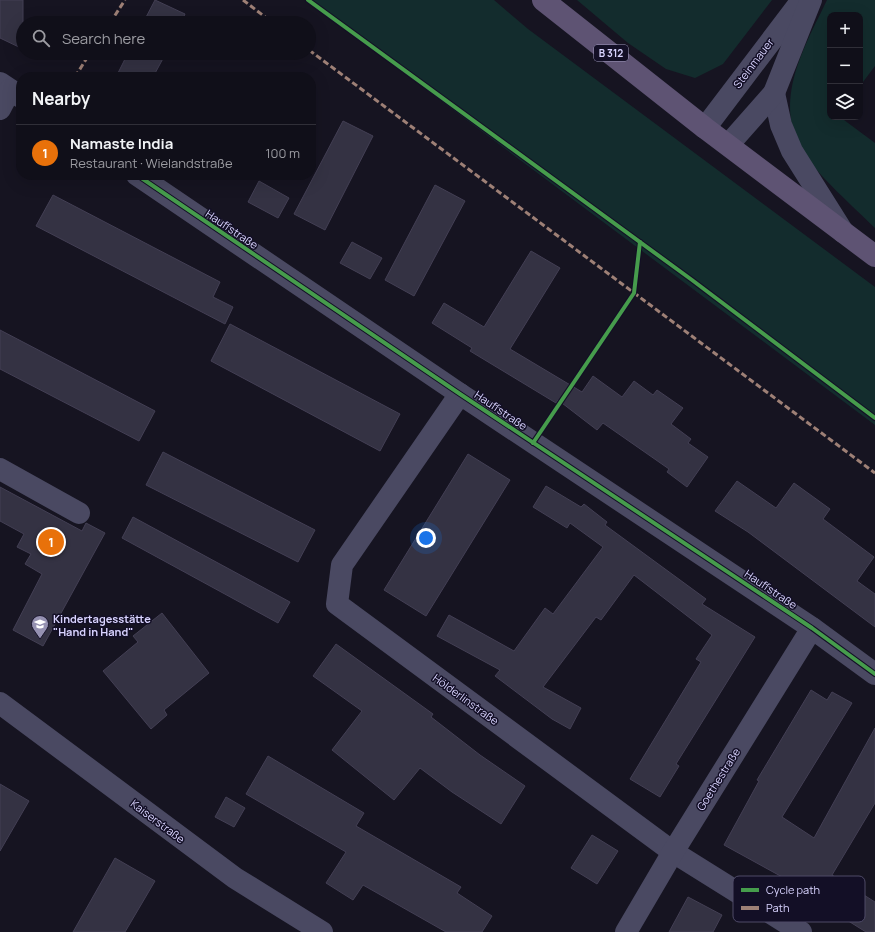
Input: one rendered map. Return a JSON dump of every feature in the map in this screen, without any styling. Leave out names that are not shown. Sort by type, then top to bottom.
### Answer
[{"type":"main road","name":"B 312","points":[[543,0],[705,128],[729,144],[875,256]]},
{"type":"street","name":"Steinmauer","points":[[705,128],[802,0]]},
{"type":"street","points":[[729,144],[774,93],[811,0]]},
{"type":"street","points":[[0,109],[10,90]]},
{"type":"street","points":[[774,93],[781,125],[792,151],[844,233]]},
{"type":"street","name":"Hauffstraße","points":[[143,180],[460,394],[812,628],[875,674]]},
{"type":"street","name":"Hölderlinstraße","points":[[460,394],[342,565],[337,604],[673,852],[733,890]]},
{"type":"street","points":[[0,469],[79,513]]},
{"type":"street","name":"Goethestraße","points":[[626,932],[673,852],[812,628]]},
{"type":"street","name":"Kaiserstraße","points":[[0,703],[235,878],[322,932]]},
{"type":"street","name":"Hölderlinstraße","points":[[784,922],[800,932]]},
{"type":"green space","points":[[306,0],[494,0],[528,29],[875,287],[875,425]]},
{"type":"green space","points":[[577,0],[772,0],[723,64],[695,78],[666,69],[628,43]]},
{"type":"green space","points":[[827,0],[875,0],[875,66],[863,82],[863,12],[827,12],[827,120],[844,120],[875,143],[875,228],[818,171],[803,152],[794,133],[790,113],[791,94],[801,56]]},
{"type":"building","points":[[0,0],[23,0],[23,16],[16,16],[16,46],[0,38]]},
{"type":"building","points":[[155,0],[185,14],[184,16],[147,16]]},
{"type":"building","points":[[124,60],[162,60],[156,72],[118,72]]},
{"type":"building","points":[[343,121],[373,136],[325,230],[294,214],[312,180],[316,180],[316,172]]},
{"type":"building","points":[[259,181],[289,198],[278,218],[248,202]]},
{"type":"building","points":[[435,185],[465,201],[414,296],[385,280]]},
{"type":"building","points":[[53,195],[220,282],[213,297],[233,307],[225,324],[36,226]]},
{"type":"building","points":[[352,242],[382,258],[370,279],[340,263]]},
{"type":"building","points":[[531,251],[560,268],[510,349],[582,392],[593,376],[622,397],[634,381],[653,395],[657,390],[683,408],[671,424],[691,439],[688,443],[708,457],[687,487],[667,472],[669,469],[603,423],[597,430],[558,400],[556,403],[470,351],[472,348],[432,323],[444,303],[484,327]]},
{"type":"building","points":[[230,324],[400,414],[380,451],[211,361]]},
{"type":"building","points":[[0,330],[155,411],[139,441],[0,369]]},
{"type":"building","points":[[163,452],[315,530],[298,562],[146,485]]},
{"type":"building","points":[[468,454],[510,480],[426,616],[384,590]]},
{"type":"building","points":[[737,481],[776,508],[794,483],[830,509],[823,519],[874,557],[857,581],[875,594],[875,627],[748,532],[715,511]]},
{"type":"building","points":[[546,486],[581,507],[584,504],[607,522],[605,525],[706,599],[702,604],[755,637],[676,764],[679,766],[660,797],[630,779],[701,662],[696,659],[712,635],[634,575],[601,620],[596,617],[543,687],[581,708],[570,729],[552,719],[495,676],[500,670],[437,636],[449,615],[514,651],[545,608],[553,614],[603,547],[570,523],[567,528],[533,507]]},
{"type":"building","points":[[0,487],[82,531],[86,523],[105,533],[43,646],[13,630],[42,574],[25,564],[31,554],[17,547],[24,534],[0,521]]},
{"type":"building","points":[[133,517],[290,602],[278,623],[122,538]]},
{"type":"building","points":[[162,613],[209,673],[164,710],[167,715],[151,729],[103,671],[138,642],[133,636]]},
{"type":"building","points":[[336,644],[433,714],[431,717],[480,755],[525,786],[501,824],[452,792],[420,768],[394,800],[332,750],[362,711],[313,676]]},
{"type":"building","points":[[811,690],[827,700],[832,692],[852,703],[782,817],[814,838],[875,728],[875,803],[832,875],[834,876],[780,876],[724,845],[759,781],[757,780]]},
{"type":"building","points":[[268,756],[364,813],[356,826],[461,887],[457,893],[492,916],[482,932],[446,932],[363,885],[353,900],[326,883],[346,852],[246,794]]},
{"type":"building","points":[[0,784],[29,801],[0,851]]},
{"type":"building","points":[[226,797],[245,808],[234,827],[215,817]]},
{"type":"building","points":[[592,835],[618,851],[597,884],[571,868]]},
{"type":"building","points":[[115,858],[155,881],[125,932],[73,932]]},
{"type":"building","points":[[865,896],[875,902],[875,932],[866,932],[850,922],[865,922]]},
{"type":"building","points":[[688,897],[722,915],[713,932],[669,932]]},
{"type":"marked path","points":[[115,16],[125,0]]},
{"type":"marked path","points":[[243,0],[264,16]]},
{"type":"marked path","points":[[316,55],[875,473]]},
{"type":"marked path","points":[[78,72],[86,60]]},
{"type":"cycle path","points":[[308,0],[692,280],[875,418]]},
{"type":"cycle path","points":[[144,180],[460,394],[812,628],[875,674]]},
{"type":"cycle path","points":[[533,443],[634,293],[640,242]]},
{"type":"place","name":"Namaste India","points":[[51,542]]},
{"type":"place","name":"Kindertagesstätte \"Hand in Hand\"","points":[[40,639]]}]
